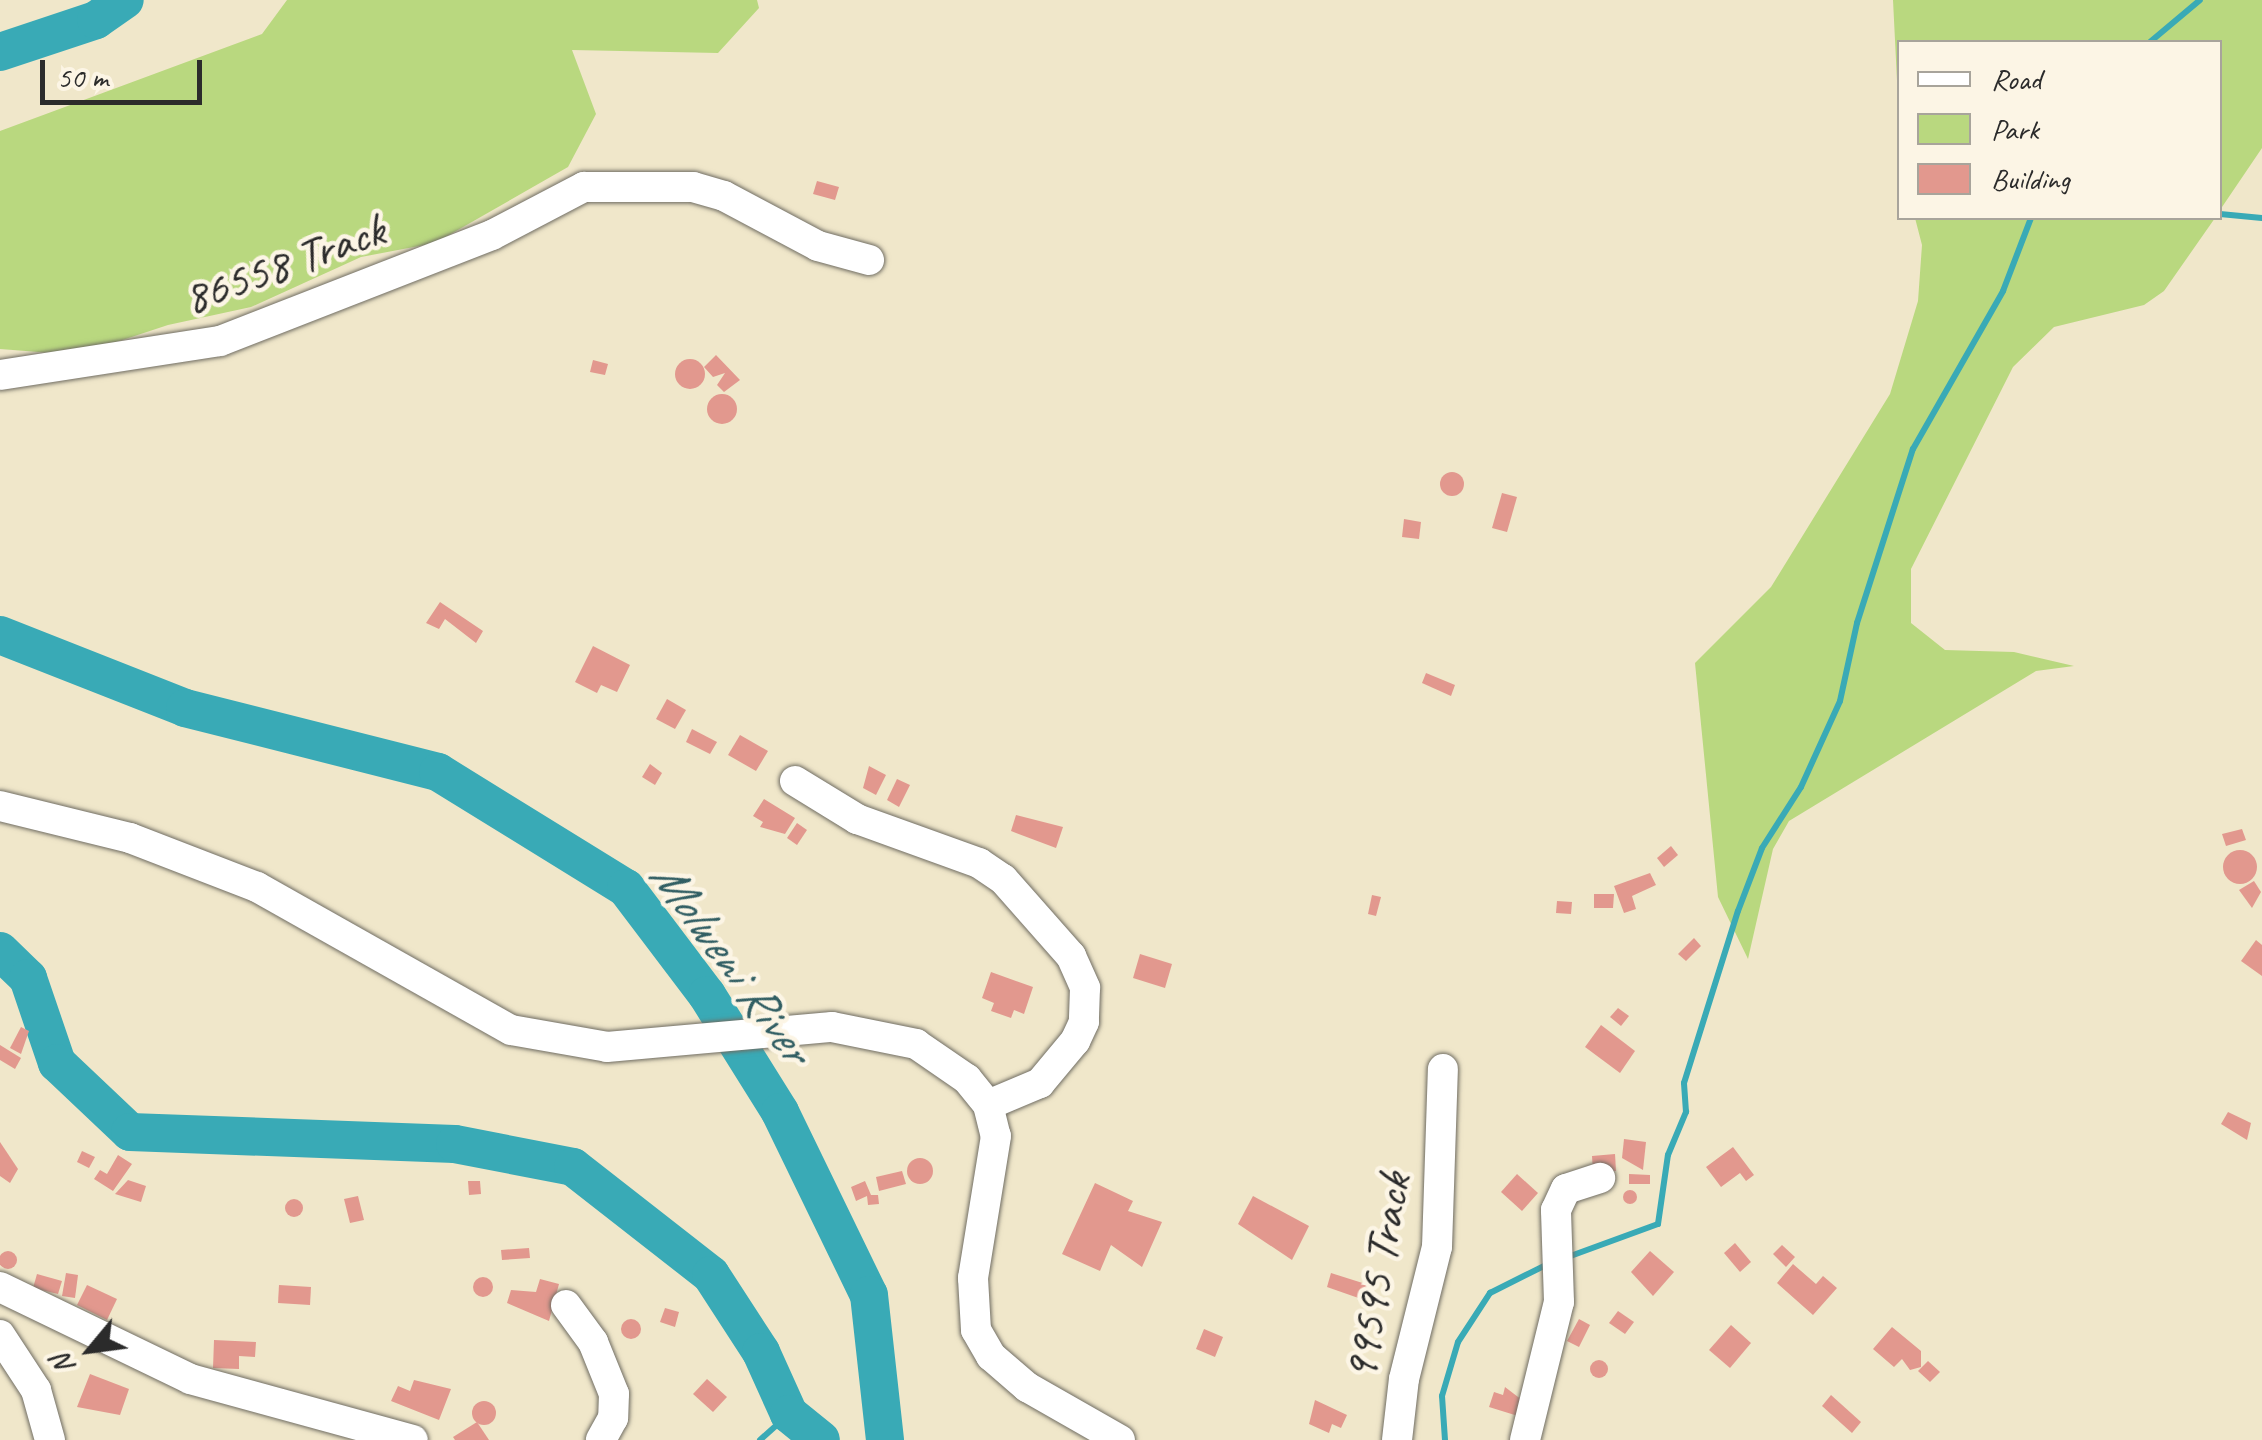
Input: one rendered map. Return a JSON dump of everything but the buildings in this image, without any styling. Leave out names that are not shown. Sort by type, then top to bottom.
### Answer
[{"type":"street","name":"86558 Track","points":[[0,375],[220,341],[492,235],[584,187],[694,187],[818,246],[869,260]]},
{"type":"street","points":[[796,781],[857,818],[946,849],[1003,878],[1071,956],[1086,988],[1084,1022],[1064,1059],[1026,1092],[988,1105]]},
{"type":"street","points":[[0,806],[130,838],[257,887],[510,1030],[607,1048],[855,1029],[916,1044],[968,1079],[988,1105],[996,1167],[973,1278],[976,1330],[991,1356],[1027,1388],[1120,1440]]},
{"type":"street","name":"99595 Track","points":[[1397,1440],[1404,1378],[1437,1247],[1443,1069]]},
{"type":"street","points":[[1526,1440],[1559,1302],[1556,1210],[1566,1189],[1600,1178]]},
{"type":"street","points":[[0,1287],[190,1379],[414,1440]]},
{"type":"street","points":[[566,1304],[592,1342],[614,1394],[613,1418],[601,1440]]},
{"type":"street","points":[[0,1335],[36,1390],[50,1440]]},
{"type":"green space","points":[[287,0],[757,0],[759,8],[718,53],[572,50],[596,114],[568,167],[435,243],[361,257],[251,307],[168,325],[77,355],[0,349],[0,131],[262,34]]},
{"type":"green space","points":[[1893,0],[2262,0],[2262,148],[2222,207],[2222,40],[1897,40],[1897,81]]},
{"type":"green space","points":[[1916,220],[2214,220],[2164,291],[2144,305],[2054,327],[2013,367],[1911,569],[1911,623],[1945,650],[2014,652],[2074,666],[2036,671],[1789,821],[1773,849],[1748,959],[1718,897],[1695,663],[1771,587],[1890,394],[1918,301],[1922,245]]},
{"type":"waterway","points":[[0,52],[96,20],[125,0]]},
{"type":"waterway","points":[[2152,40],[2200,0]]},
{"type":"waterway","points":[[2222,214],[2262,218]]},
{"type":"waterway","points":[[1565,1258],[1658,1224],[1668,1155],[1686,1112],[1684,1083],[1738,911],[1762,848],[1801,787],[1840,701],[1857,623],[1913,449],[2003,291],[2030,220]]},
{"type":"waterway","name":"Molweni River","points":[[0,635],[185,708],[438,772],[626,888],[707,995],[780,1112],[869,1295],[885,1440]]},
{"type":"waterway","name":"Molweni River","points":[[0,951],[28,978],[57,1063],[130,1132],[455,1144],[573,1167],[711,1275],[761,1352],[789,1414],[821,1440]]},
{"type":"waterway","points":[[1445,1440],[1442,1396],[1458,1342],[1490,1293],[1548,1264]]},
{"type":"waterway","points":[[760,1440],[789,1414]]}]
